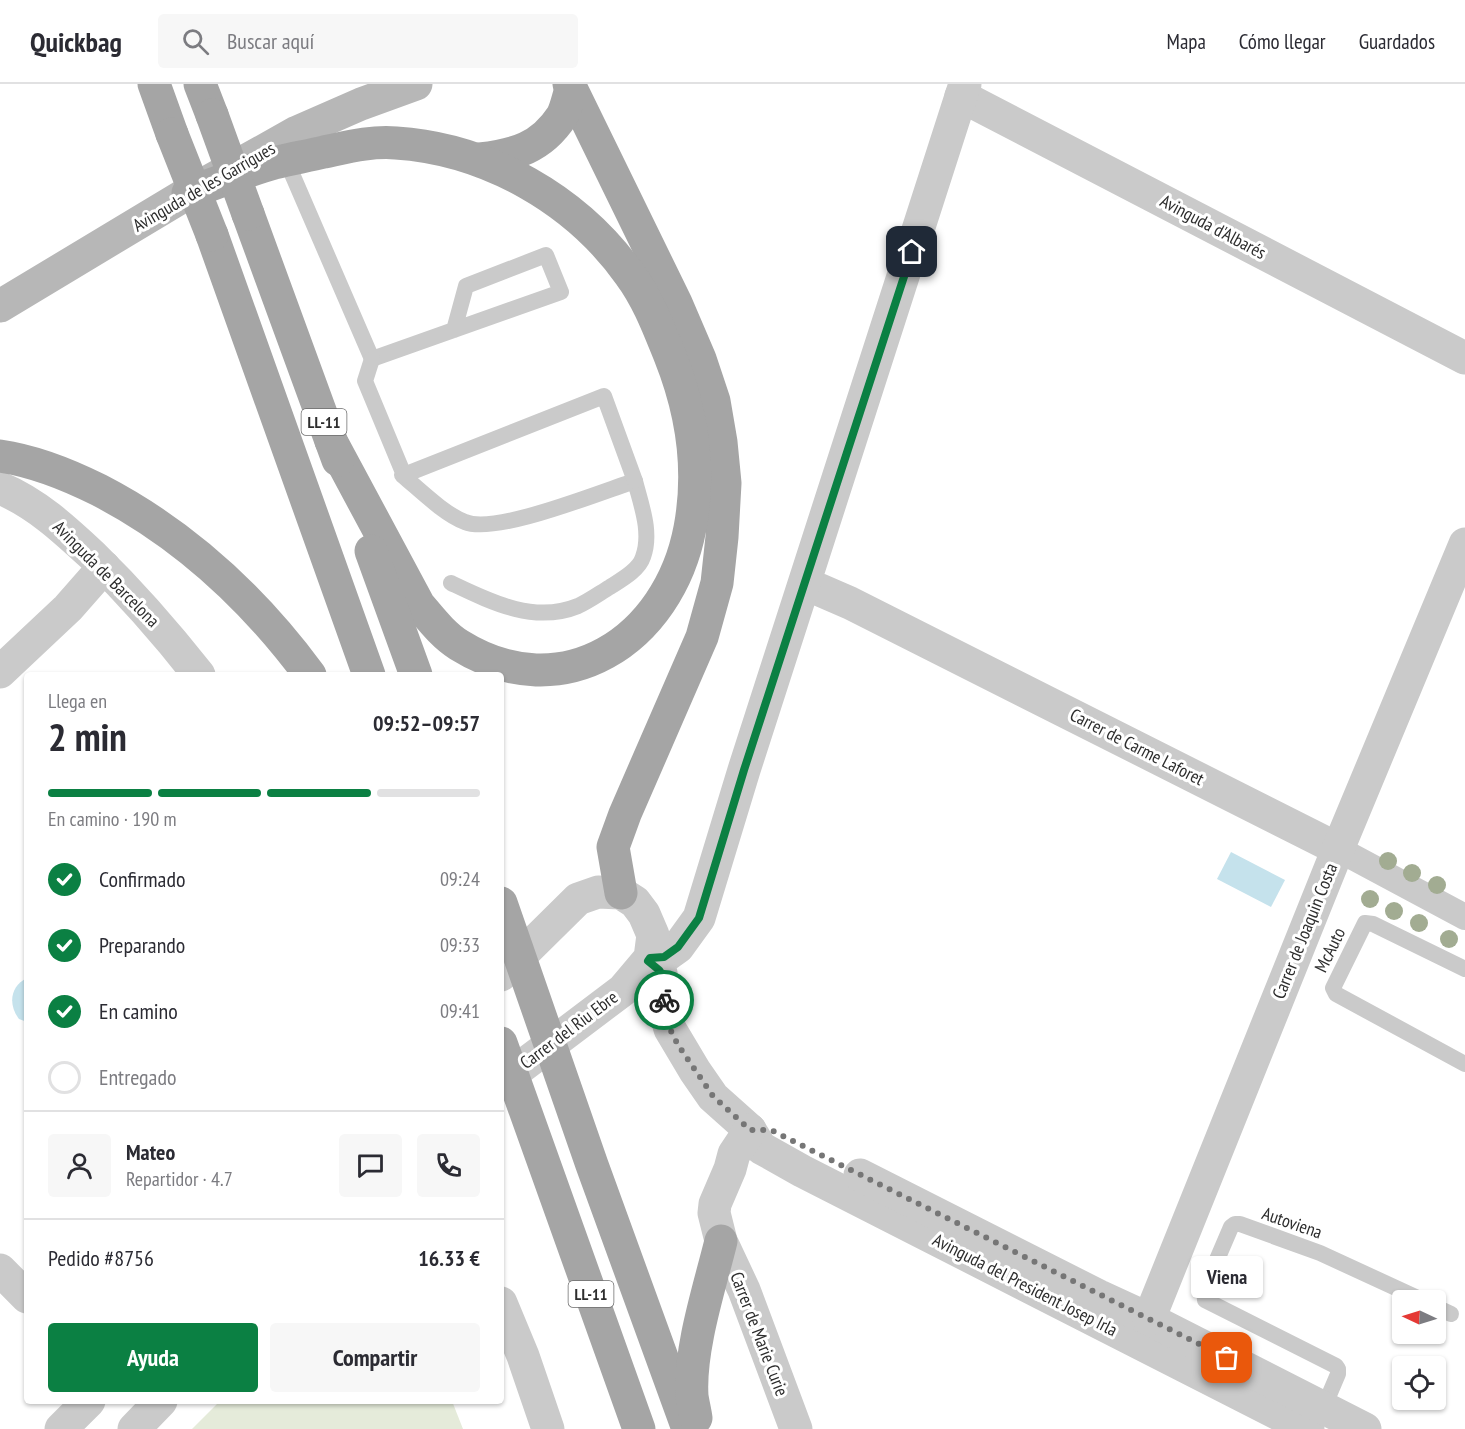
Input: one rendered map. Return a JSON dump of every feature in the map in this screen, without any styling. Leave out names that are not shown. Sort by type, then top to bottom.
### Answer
[{"type":"main road","name":"LL-11","points":[[154,84],[212,236],[368,672]]},
{"type":"main road","name":"LL-11","points":[[200,84],[415,672]]},
{"type":"main road","name":"Avinguda de les Garrigues","points":[[0,306],[188,193],[297,132],[361,104],[416,84]]},
{"type":"main road","points":[[480,159],[518,153],[537,143],[563,115],[570,87]]},
{"type":"main road","points":[[570,87],[676,303],[699,359],[714,401],[725,483],[717,584],[702,637],[625,814],[613,847],[621,893]]},
{"type":"main road","points":[[188,193],[286,160],[374,142],[398,143],[460,153],[480,159],[549,196],[578,218],[608,247],[631,276],[664,341],[677,374],[690,419],[695,456],[690,529],[681,562],[665,593],[642,624],[605,655],[561,669],[535,671],[508,667],[479,656],[457,644],[437,627],[419,605],[331,441]]},
{"type":"main road","points":[[0,456],[26,460],[75,478],[132,507],[186,543],[235,587],[283,639],[308,672]]},
{"type":"main road","name":"LL-11","points":[[504,922],[511,965],[550,1044],[688,1429]]},
{"type":"main road","name":"LL-11","points":[[505,1066],[639,1429]]},
{"type":"main road","points":[[698,1429],[692,1395],[693,1364],[721,1240]]},
{"type":"street","points":[[511,965],[578,899],[598,892],[621,893],[636,902],[653,935],[649,959],[664,957],[678,947],[699,918],[744,770],[963,90]]},
{"type":"street","name":"Avinguda d'Albarés","points":[[963,90],[1465,358]]},
{"type":"street","name":"Avinguda de Barcelona","points":[[0,488],[39,509],[68,532],[150,615],[198,672]]},
{"type":"street","name":"Carrer de Joaquin Costa","points":[[1149,1319],[1338,849],[1465,544]]},
{"type":"street","points":[[0,672],[68,608],[104,567]]},
{"type":"street","name":"Carrer de Carme Laforet","points":[[805,586],[850,603],[1338,849],[1465,917]]},
{"type":"street","points":[[648,923],[678,923],[699,918]]},
{"type":"street","name":"Avinguda del President Josep Irla","points":[[649,959],[661,973],[670,1029],[678,1045],[713,1096],[759,1141],[802,1171],[1316,1418],[1365,1429]]},
{"type":"street","name":"Carrer del Riu Ebre","points":[[505,1066],[550,1044],[623,990],[649,959]]},
{"type":"street","points":[[623,990],[648,1000],[666,1015]]},
{"type":"street","name":"Avinguda del President Josep Irla","points":[[759,1141],[771,1130],[1149,1319],[1316,1418]]},
{"type":"street","name":"Carrer de Marie Curie","points":[[759,1141],[737,1146],[715,1204],[716,1221],[721,1240],[744,1290],[796,1429]]},
{"type":"street","points":[[0,1270],[24,1294]]},
{"type":"street","points":[[504,1310],[523,1356],[548,1429]]},
{"type":"street","points":[[61,1429],[86,1404]]},
{"type":"street","points":[[134,1429],[158,1404]]},
{"type":"lane","points":[[286,160],[372,359],[365,381],[404,475],[402,475],[466,523],[480,525],[508,522],[634,481]]},
{"type":"lane","points":[[372,359],[454,330],[561,292],[546,255],[466,286],[454,330]]},
{"type":"lane","points":[[404,475],[604,396],[634,481],[647,531],[643,559],[629,574],[578,606],[551,612],[509,608],[492,603],[451,583]]},
{"type":"lane","name":"McAuto","points":[[1465,969],[1373,924],[1365,923],[1333,988],[1336,994],[1465,1064]]},
{"type":"lane","name":"Autoviena","points":[[1316,1418],[1338,1374],[1336,1366],[1205,1300],[1204,1290],[1231,1227],[1239,1224],[1320,1253],[1400,1290]]},
{"type":"green space","points":[[217,1404],[453,1404],[463,1429],[192,1429]]},
{"type":"water","points":[[1231,852],[1285,880],[1271,907],[1217,879]]},
{"type":"water","points":[[24,980],[24,1021],[15,1014],[12,1002],[14,991]]},
{"type":"way so far","points":[[664,1000],[670,1029],[695,1071],[713,1096],[750,1130],[771,1130],[1227,1358]]},
{"type":"place","name":"Viena","points":[[1227,1358]]},
{"type":"route","points":[[664,1000],[661,973],[648,961],[650,958],[664,957],[678,947],[699,918],[744,770],[912,252]]}]
